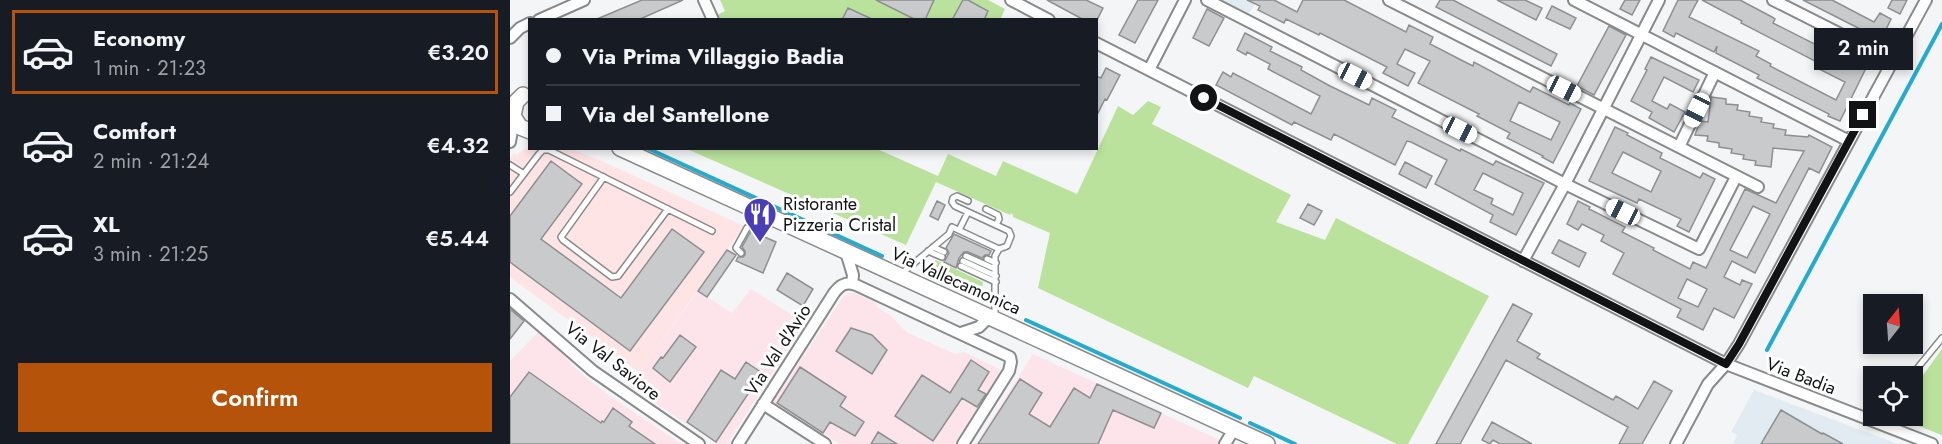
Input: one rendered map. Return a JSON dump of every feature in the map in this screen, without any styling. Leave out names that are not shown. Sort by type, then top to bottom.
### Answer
[{"type":"main road","points":[[521,94],[512,116],[520,128],[528,130]]},
{"type":"main road","name":"Via Vallecamonica","points":[[625,151],[1267,444]]},
{"type":"street","points":[[542,18],[561,4],[584,0]]},
{"type":"street","points":[[704,0],[712,18]]},
{"type":"street","points":[[1011,0],[1045,18]]},
{"type":"street","points":[[1149,70],[1185,0]]},
{"type":"street","points":[[1208,0],[1565,184],[1699,249],[1736,177]]},
{"type":"street","points":[[1389,0],[1758,187]]},
{"type":"street","points":[[1574,0],[1849,141]]},
{"type":"street","points":[[1523,261],[1659,0]]},
{"type":"street","points":[[1773,0],[1892,60]]},
{"type":"street","points":[[1676,444],[1708,384],[1726,364],[1739,344],[1926,0]]},
{"type":"street","points":[[510,38],[528,24]]},
{"type":"street","name":"Via Badia","points":[[1098,45],[1726,364],[1863,413]]},
{"type":"street","points":[[1679,147],[1715,72]]},
{"type":"street","points":[[510,143],[512,116]]},
{"type":"street","points":[[510,143],[528,132]]},
{"type":"street","points":[[846,252],[853,275],[852,284],[1011,358],[1011,366],[1007,375],[963,444]]},
{"type":"street","name":"Via Val d'Avio","points":[[738,444],[834,293],[842,285],[852,284]]},
{"type":"street","name":"Via Val Saviore","points":[[510,299],[593,371],[699,444]]},
{"type":"street","points":[[961,333],[979,327],[992,319]]},
{"type":"street","points":[[763,405],[825,444]]},
{"type":"street","name":"Via Badia","points":[[1895,426],[1932,444]]},
{"type":"street","points":[[1225,444],[1234,429]]},
{"type":"lane","points":[[510,192],[539,154],[546,150],[712,231]]},
{"type":"lane","points":[[510,165],[524,174]]},
{"type":"lane","points":[[604,177],[561,237],[612,277],[618,276],[668,209]]},
{"type":"lane","points":[[898,276],[943,244],[952,227],[999,249],[1007,246],[1011,236],[1009,231],[954,206],[952,199],[958,196],[968,201]]},
{"type":"lane","points":[[986,208],[998,215],[996,225]]},
{"type":"lane","points":[[959,230],[968,212]]},
{"type":"lane","points":[[741,253],[736,248],[747,228]]},
{"type":"lane","points":[[992,319],[994,265],[999,249]]},
{"type":"lane","points":[[994,265],[964,261],[994,265]]},
{"type":"lane","points":[[1919,366],[1942,338]]},
{"type":"shaded area","points":[[1221,0],[1257,0],[1249,14]]},
{"type":"shaded area","points":[[528,147],[528,150],[574,150],[744,226],[639,372],[510,277],[510,159],[513,154],[517,155]]},
{"type":"shaded area","points":[[751,289],[804,323],[727,444],[718,444],[629,386],[698,291],[732,313]]},
{"type":"shaded area","points":[[849,293],[855,293],[876,303],[877,307],[890,315],[906,332],[955,354],[964,352],[1001,370],[954,444],[840,444],[773,402],[843,297]]},
{"type":"shaded area","points":[[540,330],[578,371],[607,394],[681,444],[510,444],[510,361]]},
{"type":"shaded area","points":[[1033,354],[1228,444],[976,444]]},
{"type":"shaded area","points":[[1754,390],[1898,444],[1733,444],[1737,435],[1731,432]]},
{"type":"green space","points":[[720,0],[988,0],[1005,9],[1001,18],[718,18],[717,15],[725,11]]},
{"type":"green space","points":[[1148,101],[1161,107],[1152,124],[1291,195],[1276,222],[1325,240],[1336,218],[1489,296],[1408,444],[1397,444],[1254,376],[1248,388],[1038,288],[1050,233],[1013,217],[1011,213],[1010,215],[936,182],[906,245],[689,150],[879,150],[938,176],[948,154],[996,176],[1003,161],[1077,194],[1118,106],[1133,115]]},
{"type":"green space","points":[[936,260],[983,282],[982,290],[929,266]]},
{"type":"green space","points":[[1942,349],[1942,435],[1918,426],[1923,426],[1923,375]]},
{"type":"building","points":[[642,0],[683,0],[642,18],[599,18]]},
{"type":"building","points":[[876,0],[934,0],[926,18],[912,18]]},
{"type":"building","points":[[963,0],[968,0],[988,11],[985,18],[953,18]]},
{"type":"building","points":[[1047,0],[1086,0],[1103,8],[1098,18],[1080,18]]},
{"type":"building","points":[[1138,0],[1158,0],[1135,43],[1119,35]]},
{"type":"building","points":[[1247,0],[1274,0],[1297,12],[1303,0],[1344,0],[1406,32],[1409,25],[1433,37],[1430,44],[1473,66],[1474,62],[1530,92],[1533,87],[1581,109],[1553,163],[1507,138],[1510,133],[1477,116],[1479,114],[1418,83],[1430,61],[1405,49],[1397,64],[1415,73],[1408,86],[1383,73],[1387,67],[1320,33],[1319,35],[1286,19],[1284,23],[1258,10],[1260,6]],"holes":[[[1519,102],[1560,122],[1551,140],[1510,121]]]},
{"type":"building","points":[[1440,0],[1453,0],[1557,54],[1551,66],[1436,7]]},
{"type":"building","points":[[1497,0],[1525,0],[1542,8],[1536,20]]},
{"type":"building","points":[[1625,0],[1640,0],[1632,15],[1620,9]]},
{"type":"building","points":[[1678,0],[1698,0],[1689,17],[1759,51],[1756,56],[1771,64],[1770,66],[1836,100],[1845,82],[1815,67],[1817,62],[1702,0],[1740,0],[1775,19],[1773,23],[1854,64],[1856,58],[1868,64],[1840,121],[1757,78],[1759,75],[1716,53],[1717,46],[1714,52],[1676,33],[1674,37],[1663,31]]},
{"type":"building","points":[[1803,0],[1832,0],[1874,22],[1880,13],[1891,19],[1880,42],[1869,37],[1870,34]]},
{"type":"building","points":[[1892,0],[1907,0],[1900,14],[1888,8]]},
{"type":"building","points":[[1552,6],[1576,18],[1570,29],[1546,18]]},
{"type":"building","points":[[848,8],[870,18],[843,18]]},
{"type":"building","points":[[1207,9],[1224,18],[1209,46],[1193,38]]},
{"type":"building","points":[[1609,26],[1626,35],[1594,95],[1577,86]]},
{"type":"building","points":[[1245,33],[1272,47],[1270,51],[1302,67],[1301,70],[1330,86],[1369,105],[1372,98],[1396,110],[1392,117],[1460,151],[1461,149],[1493,165],[1496,161],[1544,183],[1516,235],[1490,222],[1493,215],[1435,184],[1447,160],[1411,142],[1407,141],[1395,165],[1334,134],[1331,140],[1294,122],[1292,125],[1216,85],[1223,72],[1231,77],[1233,73],[1311,114],[1320,96],[1268,69],[1270,64],[1247,52],[1246,55],[1237,50]],"holes":[[[1483,173],[1523,193],[1513,215],[1491,204],[1493,199],[1474,190]]]},
{"type":"building","points":[[1651,57],[1699,80],[1693,92],[1664,77],[1652,101],[1667,109],[1670,104],[1685,112],[1674,132],[1649,118],[1652,112],[1631,101]]},
{"type":"building","points":[[1106,68],[1120,75],[1098,113],[1098,77],[1101,78]]},
{"type":"building","points":[[1711,97],[1726,99],[1726,104],[1738,105],[1737,110],[1750,112],[1749,116],[1762,118],[1761,122],[1774,124],[1773,128],[1786,130],[1785,135],[1808,137],[1809,135],[1832,147],[1819,173],[1809,168],[1755,273],[1732,261],[1724,277],[1740,285],[1742,280],[1752,284],[1734,318],[1714,308],[1703,330],[1677,317],[1681,309],[1613,274],[1624,253],[1601,241],[1604,235],[1582,224],[1578,230],[1567,224],[1578,201],[1625,227],[1622,232],[1654,248],[1653,250],[1690,269],[1693,262],[1706,268],[1745,189],[1776,203],[1804,151],[1773,148],[1771,167],[1755,165],[1756,161],[1743,159],[1744,155],[1731,153],[1732,149],[1719,147],[1719,143],[1707,141],[1708,136],[1695,135],[1700,121],[1708,122]],"holes":[[[1753,206],[1770,214],[1747,258],[1730,250]],[[1687,279],[1707,289],[1698,307],[1678,298]]]},
{"type":"building","points":[[1615,127],[1662,153],[1660,158],[1700,178],[1703,173],[1715,179],[1689,232],[1677,226],[1681,219],[1639,199],[1637,203],[1589,181]],"holes":[[[1623,152],[1661,171],[1651,192],[1612,173]]]},
{"type":"building","points":[[551,161],[582,184],[541,239],[621,298],[672,229],[704,252],[630,351],[510,262],[510,216]]},
{"type":"building","points":[[1405,162],[1432,176],[1426,188],[1399,174]]},
{"type":"building","points":[[937,201],[945,205],[938,220],[930,216]]},
{"type":"building","points":[[1308,204],[1322,211],[1314,225],[1300,218]]},
{"type":"building","points":[[751,231],[776,242],[763,273],[736,261],[738,257],[745,255],[742,247]]},
{"type":"building","points":[[954,234],[991,251],[989,255],[982,258],[964,252],[956,268],[944,262],[949,253],[946,248]]},
{"type":"building","points":[[1559,240],[1586,253],[1579,267],[1552,253]]},
{"type":"building","points":[[727,250],[736,255],[707,297],[698,291]]},
{"type":"building","points":[[787,273],[813,289],[803,306],[777,290]]},
{"type":"building","points":[[1513,304],[1532,314],[1517,341],[1540,354],[1537,358],[1613,400],[1616,396],[1638,409],[1654,381],[1672,391],[1642,444],[1619,444],[1628,427],[1506,360],[1460,444],[1436,444]]},
{"type":"building","points":[[510,309],[524,321],[510,339]]},
{"type":"building","points":[[851,328],[872,335],[887,350],[872,374],[836,351]]},
{"type":"building","points":[[680,335],[696,347],[670,382],[653,368]]},
{"type":"building","points":[[971,360],[989,372],[978,390],[986,394],[977,407],[962,398],[933,441],[895,416],[922,375],[950,393]]},
{"type":"building","points":[[746,362],[762,373],[716,442],[687,422],[721,370],[735,379]]},
{"type":"building","points":[[800,367],[846,397],[840,406],[864,422],[855,436],[830,422],[823,433],[777,403]]},
{"type":"building","points":[[529,372],[601,423],[613,408],[632,422],[629,426],[655,444],[510,444],[510,397]]},
{"type":"building","points":[[1020,379],[1042,393],[1029,414],[1050,427],[1074,388],[1090,398],[1097,384],[1161,413],[1154,428],[1113,410],[1098,444],[978,444]]},
{"type":"building","points":[[1781,410],[1822,434],[1843,444],[1761,444]]},
{"type":"building","points":[[1492,422],[1532,444],[1500,444],[1493,440],[1490,444],[1482,440]]},
{"type":"building","points":[[878,432],[897,444],[871,444]]},
{"type":"waterway","points":[[1767,350],[1942,24]]},
{"type":"waterway","points":[[651,150],[882,256]]},
{"type":"waterway","points":[[1026,320],[1240,418]]},
{"type":"waterway","points":[[1250,423],[1295,444]]},
{"type":"place","name":"Ristorante Pizzeria Cristal","points":[[760,243]]},
{"type":"route","points":[[1204,98],[1726,364],[1863,115]]}]
